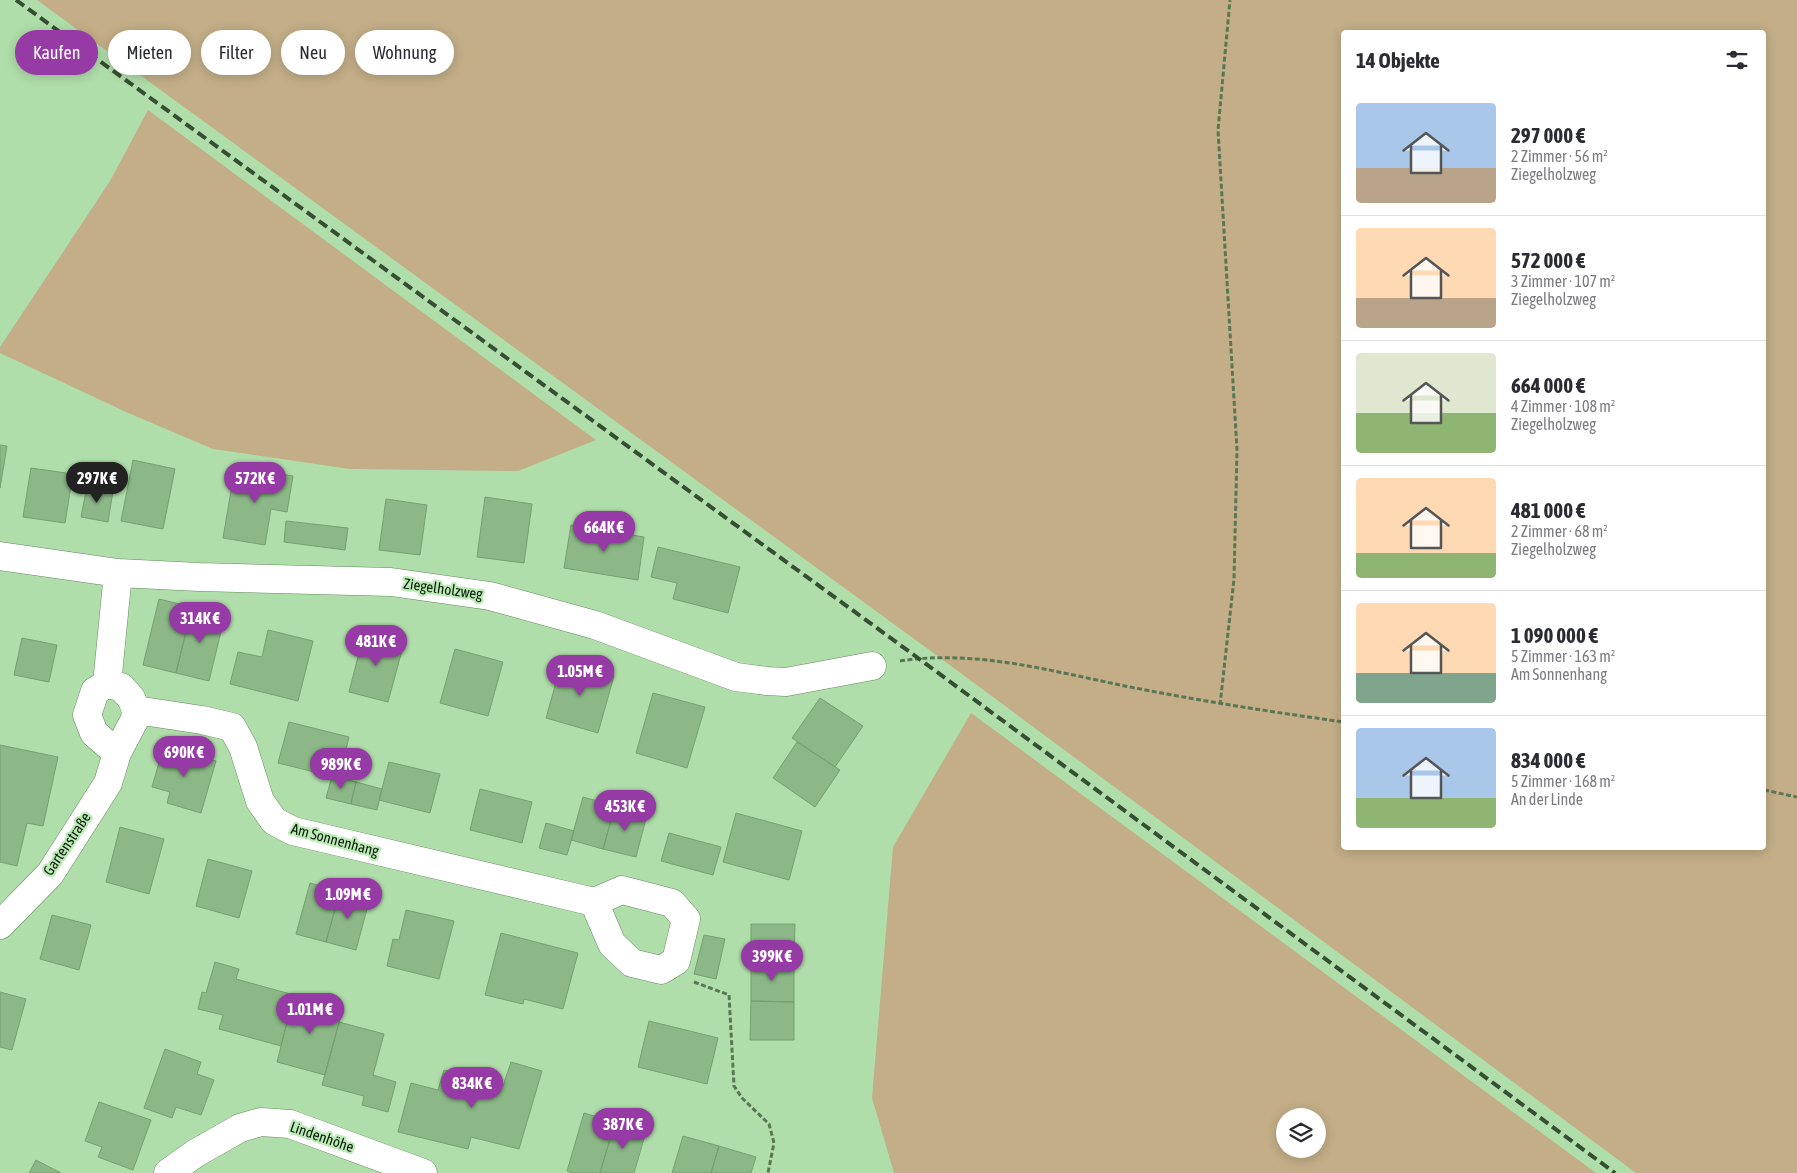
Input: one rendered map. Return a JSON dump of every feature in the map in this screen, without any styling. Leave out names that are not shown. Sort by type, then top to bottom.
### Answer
[{"type":"street","name":"Ziegelholzweg","points":[[0,556],[118,573],[391,582],[490,596],[595,625],[736,677],[766,681],[786,682],[872,666]]},
{"type":"street","points":[[107,684],[118,573]]},
{"type":"street","points":[[117,753],[94,733],[87,715],[95,691],[107,684],[121,688],[131,698],[136,710]]},
{"type":"street","name":"Gartenstraße","points":[[0,925],[50,874],[108,784],[117,753],[135,720],[136,710]]},
{"type":"street","name":"Am Sonnenhang","points":[[136,710],[202,720],[232,727],[243,747],[260,801],[274,821],[293,831],[594,902]]},
{"type":"street","points":[[622,890],[672,902],[686,919],[676,961],[660,970],[632,963],[612,944],[594,902],[622,890]]},
{"type":"street","name":"Lindenhöhe","points":[[168,1173],[196,1153],[240,1128],[261,1122],[290,1124],[378,1165],[423,1173]]},
{"type":"path","points":[[1220,705],[1234,579],[1237,450],[1218,130],[1230,0]]},
{"type":"path","points":[[872,666],[918,658],[948,657],[992,660],[1220,705],[1341,722]]},
{"type":"path","points":[[1766,790],[1797,797]]},
{"type":"path","points":[[660,970],[729,995],[734,1086],[742,1098],[769,1124],[774,1143],[768,1173]]},
{"type":"shaded area","points":[[37,0],[1797,0],[1797,1173],[1636,1173],[928,649],[140,75],[191,75],[191,30],[108,30],[108,52],[98,44],[98,30],[78,30]]},
{"type":"shaded area","points":[[148,110],[596,440],[518,471],[350,469],[213,449],[126,412],[0,353],[0,347],[110,181]]},
{"type":"shaded area","points":[[971,713],[1596,1173],[894,1173],[872,1098],[893,847]]},
{"type":"building","points":[[0,445],[7,446],[0,488]]},
{"type":"building","points":[[133,460],[175,469],[163,529],[121,521]]},
{"type":"building","points":[[235,467],[293,476],[287,512],[271,509],[265,545],[223,538]]},
{"type":"building","points":[[31,468],[73,474],[65,523],[23,517]]},
{"type":"building","points":[[87,486],[113,491],[108,522],[81,517]]},
{"type":"building","points":[[485,497],[532,504],[524,563],[477,557]]},
{"type":"building","points":[[386,499],[427,505],[420,555],[379,550]]},
{"type":"building","points":[[286,521],[348,528],[345,550],[284,542]]},
{"type":"building","points":[[571,525],[644,537],[638,580],[564,568]]},
{"type":"building","points":[[658,547],[740,567],[728,613],[673,599],[677,583],[651,577]]},
{"type":"building","points":[[159,599],[192,607],[176,673],[143,665]]},
{"type":"building","points":[[192,607],[225,615],[209,681],[176,673]]},
{"type":"building","points":[[268,630],[313,641],[298,701],[230,684],[238,652],[262,657]]},
{"type":"building","points":[[364,633],[404,643],[388,702],[349,692]]},
{"type":"building","points":[[22,638],[57,645],[49,682],[14,675]]},
{"type":"building","points":[[455,649],[503,662],[488,716],[440,703]]},
{"type":"building","points":[[562,661],[614,676],[598,733],[546,718]]},
{"type":"building","points":[[653,693],[705,707],[687,768],[636,753]]},
{"type":"building","points":[[820,698],[863,726],[835,767],[792,738]]},
{"type":"building","points":[[289,722],[349,737],[339,778],[278,763]]},
{"type":"building","points":[[797,742],[840,770],[815,807],[773,778]]},
{"type":"building","points":[[0,745],[58,757],[43,826],[27,823],[17,866],[0,862]]},
{"type":"building","points":[[164,745],[216,761],[201,813],[167,803],[170,792],[152,787]]},
{"type":"building","points":[[389,762],[440,774],[430,813],[379,800]]},
{"type":"building","points":[[332,776],[356,782],[351,804],[326,798]]},
{"type":"building","points":[[356,782],[382,789],[377,810],[351,804]]},
{"type":"building","points":[[480,789],[532,802],[522,843],[470,830]]},
{"type":"building","points":[[583,797],[615,806],[603,849],[571,840]]},
{"type":"building","points":[[615,806],[647,815],[636,857],[603,849]]},
{"type":"building","points":[[736,813],[802,831],[789,880],[723,862]]},
{"type":"building","points":[[546,823],[574,831],[567,855],[539,848]]},
{"type":"building","points":[[120,827],[164,839],[149,894],[106,882]]},
{"type":"building","points":[[669,833],[721,847],[713,875],[661,861]]},
{"type":"building","points":[[208,859],[252,871],[239,918],[196,906]]},
{"type":"building","points":[[310,883],[340,891],[326,942],[296,934]]},
{"type":"building","points":[[340,891],[370,898],[356,950],[326,942]]},
{"type":"building","points":[[406,910],[454,921],[439,979],[387,966],[393,939],[399,940]]},
{"type":"building","points":[[52,915],[91,925],[79,970],[40,959]]},
{"type":"building","points":[[751,924],[795,924],[794,963],[751,962]]},
{"type":"building","points":[[501,933],[578,953],[563,1009],[524,999],[523,1004],[485,995]]},
{"type":"building","points":[[704,935],[725,939],[716,979],[694,974]]},
{"type":"building","points":[[215,962],[239,969],[236,979],[294,995],[281,1046],[219,1029],[223,1015],[198,1009],[202,992],[206,993]]},
{"type":"building","points":[[751,962],[794,963],[794,1002],[751,1001]]},
{"type":"building","points":[[0,992],[26,999],[12,1050],[0,1047]]},
{"type":"building","points":[[294,995],[343,1008],[325,1075],[277,1062]]},
{"type":"building","points":[[751,1001],[794,1002],[794,1040],[750,1040]]},
{"type":"building","points":[[649,1021],[718,1038],[707,1084],[638,1067]]},
{"type":"building","points":[[339,1022],[384,1034],[373,1075],[396,1082],[388,1112],[362,1105],[364,1096],[322,1085]]},
{"type":"building","points":[[165,1049],[201,1062],[197,1074],[214,1080],[201,1115],[176,1107],[172,1118],[144,1108]]},
{"type":"building","points":[[511,1062],[542,1071],[519,1149],[471,1137],[468,1149],[398,1132],[411,1083],[438,1090],[444,1070],[503,1086]]},
{"type":"building","points":[[99,1102],[151,1120],[133,1170],[98,1157],[102,1147],[85,1141]]},
{"type":"building","points":[[584,1113],[615,1122],[600,1173],[572,1173],[567,1171]]},
{"type":"building","points":[[615,1122],[646,1132],[634,1173],[600,1173]]},
{"type":"building","points":[[683,1136],[719,1146],[711,1173],[672,1173]]},
{"type":"building","points":[[719,1146],[756,1157],[751,1173],[711,1173]]},
{"type":"building","points":[[36,1160],[61,1173],[29,1173]]},
{"type":"railway","points":[[16,0],[918,658],[1615,1173]]}]
